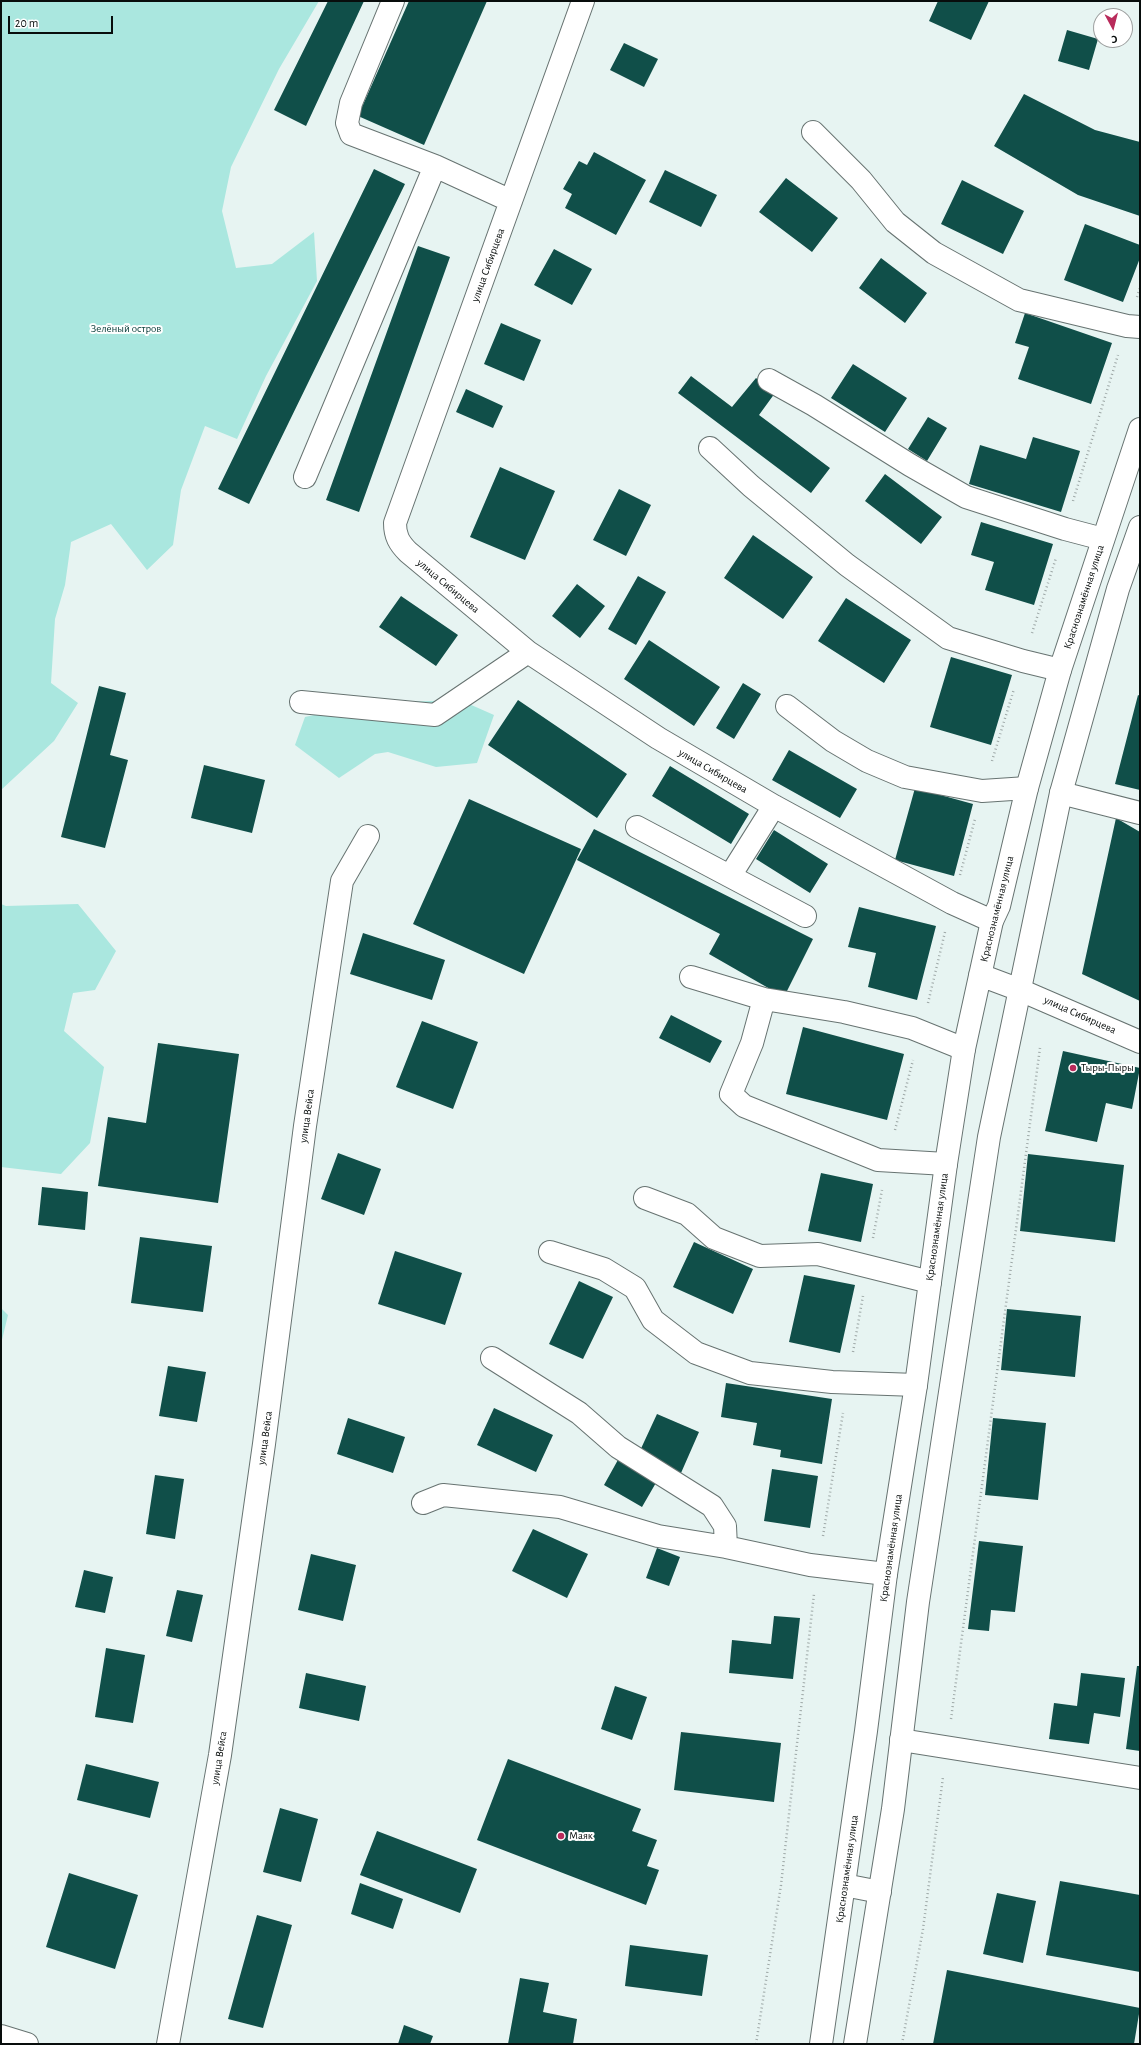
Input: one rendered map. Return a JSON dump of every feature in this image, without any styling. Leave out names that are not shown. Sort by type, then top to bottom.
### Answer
[{"type":"main road","points":[[393,1],[350,103],[347,123],[351,134],[435,166],[511,201]]},
{"type":"main road","name":"улица Сибирцева","points":[[583,1],[395,523],[395,532],[398,540],[408,552],[528,652],[658,738],[774,806],[952,903],[992,921]]},
{"type":"main road","points":[[813,132],[861,180],[895,222],[934,253],[1019,300],[1127,326],[1140,327]]},
{"type":"main road","points":[[305,477],[435,166]]},
{"type":"main road","points":[[770,380],[814,405],[910,465],[966,497],[1065,529],[1103,539]]},
{"type":"main road","name":"Краснознамённая улица","points":[[821,2044],[886,1574],[916,1385],[946,1164],[964,1049],[992,921],[999,906],[1027,788],[1060,670],[1140,429]]},
{"type":"main road","points":[[710,448],[751,486],[847,565],[948,638],[1023,661],[1060,670]]},
{"type":"main road","points":[[855,2044],[880,1892],[902,1740],[918,1602],[989,1137],[1061,793],[1118,589],[1140,527]]},
{"type":"main road","points":[[301,702],[435,715],[528,652]]},
{"type":"main road","points":[[787,706],[833,741],[867,761],[905,777],[982,791],[1027,788]]},
{"type":"main road","points":[[1061,793],[1140,813]]},
{"type":"main road","points":[[730,876],[774,806]]},
{"type":"main road","points":[[637,827],[805,916]]},
{"type":"main road","name":"улица Вейса","points":[[168,2044],[220,1755],[264,1444],[305,1126],[342,881],[368,836]]},
{"type":"main road","name":"улица Сибирцева","points":[[980,975],[1020,990],[1140,1042]]},
{"type":"main road","points":[[691,977],[764,999],[844,1012],[912,1028],[964,1049]]},
{"type":"main road","points":[[764,999],[752,1043],[732,1094],[744,1106],[878,1160],[946,1164]]},
{"type":"main road","points":[[646,1198],[688,1214],[714,1238],[760,1256],[818,1254],[930,1282]]},
{"type":"main road","points":[[550,1252],[604,1269],[635,1288],[653,1320],[696,1353],[750,1373],[832,1382],[916,1385]]},
{"type":"main road","points":[[492,1358],[579,1413],[618,1447],[712,1506],[724,1526],[726,1547]]},
{"type":"main road","points":[[423,1503],[443,1495],[560,1507],[658,1536],[726,1547],[810,1565],[886,1574]]},
{"type":"main road","points":[[902,1740],[1140,1778]]},
{"type":"main road","points":[[844,1885],[880,1892]]},
{"type":"main road","points":[[1,2036],[27,2044]]},
{"type":"path","points":[[902,2044],[923,1929],[1040,1048]]},
{"type":"green space","name":"Зелёный остров","points":[[1,1],[319,1],[279,69],[231,167],[222,211],[236,268],[272,264],[314,232],[317,281],[266,376],[237,439],[205,426],[181,490],[173,545],[147,570],[111,524],[71,542],[65,585],[55,619],[51,683],[78,703],[54,741],[1,790]]},
{"type":"green space","points":[[460,700],[494,715],[477,763],[436,767],[388,752],[375,754],[339,778],[295,745],[305,717],[369,703]]},
{"type":"green space","points":[[1,904],[6,906],[78,904],[116,951],[95,990],[73,993],[64,1031],[104,1067],[90,1143],[61,1174],[1,1167]]},
{"type":"green space","points":[[1,1308],[8,1315],[1,1344]]},
{"type":"building","points":[[328,1],[364,1],[306,126],[274,110]]},
{"type":"building","points":[[409,1],[487,1],[424,145],[358,116]]},
{"type":"building","points":[[938,1],[989,1],[971,40],[929,21]]},
{"type":"building","points":[[1067,30],[1093,38],[1093,48],[1095,48],[1089,70],[1058,61]]},
{"type":"building","points":[[624,43],[658,59],[644,87],[610,70]]},
{"type":"building","points":[[1024,94],[1095,130],[1140,142],[1140,216],[1078,195],[994,146]]},
{"type":"building","points":[[594,152],[646,180],[616,235],[565,208],[572,194],[563,189],[579,161],[587,165]]},
{"type":"building","points":[[374,169],[405,184],[249,504],[218,489]]},
{"type":"building","points":[[665,170],[717,195],[701,227],[649,202]]},
{"type":"building","points":[[786,178],[838,218],[812,252],[759,212]]},
{"type":"building","points":[[962,180],[1024,211],[1003,254],[941,224]]},
{"type":"building","points":[[1085,224],[1140,245],[1140,258],[1123,302],[1064,280]]},
{"type":"building","points":[[418,246],[450,257],[359,512],[326,500]]},
{"type":"building","points":[[554,249],[592,269],[572,305],[534,285]]},
{"type":"building","points":[[881,258],[927,293],[905,323],[859,288]]},
{"type":"building","points":[[1025,313],[1112,343],[1091,404],[1018,379],[1029,347],[1015,343]]},
{"type":"building","points":[[501,323],[541,340],[524,381],[484,364]]},
{"type":"building","points":[[853,364],[907,398],[885,432],[831,398]]},
{"type":"building","points":[[691,376],[732,407],[756,378],[775,393],[759,415],[830,468],[811,493],[678,393]]},
{"type":"building","points":[[466,389],[503,406],[493,428],[456,412]]},
{"type":"building","points":[[928,417],[947,428],[927,461],[908,449]]},
{"type":"building","points":[[1033,437],[1080,451],[1061,512],[969,484],[980,445],[1026,459]]},
{"type":"building","points":[[500,467],[555,491],[525,560],[470,537]]},
{"type":"building","points":[[885,474],[942,517],[921,544],[865,501]]},
{"type":"building","points":[[619,489],[651,505],[626,556],[593,540]]},
{"type":"building","points":[[981,522],[1053,544],[1034,605],[985,590],[994,562],[971,555]]},
{"type":"building","points":[[753,535],[813,577],[783,619],[724,578]]},
{"type":"building","points":[[638,576],[666,592],[636,645],[608,629]]},
{"type":"building","points":[[577,584],[605,606],[580,638],[552,616]]},
{"type":"building","points":[[401,596],[458,635],[436,666],[379,627]]},
{"type":"building","points":[[846,598],[911,640],[884,683],[818,641]]},
{"type":"building","points":[[649,640],[720,687],[694,726],[624,679]]},
{"type":"building","points":[[951,657],[1012,675],[991,745],[930,727]]},
{"type":"building","points":[[743,683],[761,694],[734,739],[716,728]]},
{"type":"building","points":[[99,686],[126,693],[110,755],[128,760],[105,848],[61,837]]},
{"type":"building","points":[[1138,695],[1140,696],[1140,790],[1115,784]]},
{"type":"building","points":[[518,700],[627,774],[597,818],[488,745]]},
{"type":"building","points":[[789,750],[857,789],[840,818],[772,780]]},
{"type":"building","points":[[204,765],[265,780],[252,833],[191,818]]},
{"type":"building","points":[[670,766],[749,814],[731,844],[652,796]]},
{"type":"building","points":[[915,788],[973,804],[954,876],[895,860]]},
{"type":"building","points":[[469,799],[581,849],[524,974],[413,924]]},
{"type":"building","points":[[1116,818],[1140,832],[1140,1001],[1082,974]]},
{"type":"building","points":[[594,829],[813,939],[784,997],[709,954],[720,934],[577,860]]},
{"type":"building","points":[[774,830],[828,864],[810,893],[756,859]]},
{"type":"building","points":[[859,907],[936,926],[917,1000],[868,987],[876,953],[848,947]]},
{"type":"building","points":[[363,933],[445,960],[432,1000],[350,974]]},
{"type":"building","points":[[671,1015],[722,1041],[710,1063],[659,1038]]},
{"type":"building","points":[[422,1021],[478,1042],[453,1109],[396,1087]]},
{"type":"building","points":[[803,1027],[904,1054],[887,1120],[786,1094]]},
{"type":"building","points":[[158,1043],[239,1054],[218,1203],[98,1186],[108,1117],[146,1123]]},
{"type":"building","points":[[1063,1051],[1140,1068],[1132,1109],[1106,1103],[1097,1142],[1045,1131]]},
{"type":"building","points":[[338,1153],[381,1169],[364,1215],[321,1199]]},
{"type":"building","points":[[1028,1154],[1124,1165],[1115,1242],[1020,1231]]},
{"type":"building","points":[[821,1173],[873,1184],[861,1242],[808,1231]]},
{"type":"building","points":[[42,1187],[88,1192],[85,1230],[38,1225]]},
{"type":"building","points":[[140,1237],[212,1246],[203,1312],[131,1303]]},
{"type":"building","points":[[694,1242],[753,1269],[733,1314],[673,1287]]},
{"type":"building","points":[[395,1251],[462,1273],[445,1325],[378,1304]]},
{"type":"building","points":[[804,1275],[855,1285],[840,1353],[789,1342]]},
{"type":"building","points":[[579,1281],[613,1297],[583,1359],[549,1344]]},
{"type":"building","points":[[1007,1309],[1081,1316],[1075,1377],[1001,1370]]},
{"type":"building","points":[[168,1366],[206,1372],[197,1422],[159,1416]]},
{"type":"building","points":[[726,1383],[832,1399],[822,1464],[780,1457],[781,1450],[753,1445],[757,1423],[721,1417]]},
{"type":"building","points":[[494,1408],[553,1435],[536,1472],[477,1445]]},
{"type":"building","points":[[657,1414],[699,1432],[681,1473],[638,1455]]},
{"type":"building","points":[[348,1418],[405,1437],[393,1473],[337,1454]]},
{"type":"building","points":[[993,1418],[1046,1423],[1038,1500],[985,1495]]},
{"type":"building","points":[[619,1458],[657,1481],[642,1507],[604,1485]]},
{"type":"building","points":[[772,1469],[818,1476],[810,1528],[764,1521]]},
{"type":"building","points":[[155,1475],[184,1479],[175,1539],[146,1534]]},
{"type":"building","points":[[533,1529],[588,1554],[567,1598],[512,1571]]},
{"type":"building","points":[[979,1541],[1023,1546],[1015,1612],[991,1610],[989,1631],[968,1629]]},
{"type":"building","points":[[657,1548],[680,1557],[669,1586],[646,1578]]},
{"type":"building","points":[[311,1554],[356,1565],[343,1621],[298,1610]]},
{"type":"building","points":[[84,1570],[113,1577],[105,1613],[75,1607]]},
{"type":"building","points":[[177,1590],[203,1595],[192,1642],[166,1636]]},
{"type":"building","points":[[774,1616],[800,1618],[793,1679],[729,1673],[732,1640],[771,1644]]},
{"type":"building","points":[[106,1648],[145,1655],[133,1723],[95,1717]]},
{"type":"building","points":[[1137,1666],[1140,1666],[1140,1751],[1126,1749]]},
{"type":"building","points":[[306,1673],[366,1686],[359,1721],[299,1708]]},
{"type":"building","points":[[1081,1673],[1125,1678],[1120,1717],[1094,1713],[1089,1744],[1049,1739],[1054,1703],[1077,1706]]},
{"type":"building","points":[[615,1686],[647,1697],[632,1740],[601,1729]]},
{"type":"building","points":[[681,1732],[781,1743],[774,1802],[674,1790]]},
{"type":"building","name":"Маяк","points":[[508,1759],[641,1809],[632,1831],[657,1840],[647,1866],[659,1870],[646,1905],[477,1840]]},
{"type":"building","points":[[86,1764],[159,1782],[150,1818],[77,1800]]},
{"type":"building","points":[[280,1808],[318,1819],[301,1882],[263,1872]]},
{"type":"building","points":[[377,1831],[477,1869],[460,1913],[360,1875]]},
{"type":"building","points":[[69,1873],[138,1895],[115,1969],[46,1947]]},
{"type":"building","points":[[1060,1881],[1140,1895],[1140,1972],[1046,1955]]},
{"type":"building","points":[[360,1883],[403,1899],[393,1929],[351,1914]]},
{"type":"building","points":[[997,1893],[1036,1901],[1023,1963],[983,1954]]},
{"type":"building","points":[[257,1915],[292,1925],[263,2028],[228,2019]]},
{"type":"building","points":[[630,1945],[708,1955],[702,1996],[625,1986]]},
{"type":"building","points":[[947,1970],[1140,2008],[1134,2044],[933,2044]]},
{"type":"building","points":[[520,1978],[549,1983],[543,2012],[577,2019],[573,2044],[508,2044]]},
{"type":"building","points":[[404,2025],[433,2036],[430,2044],[398,2044]]},
{"type":"place","name":"Тыры-Пыры","points":[[1073,1068]]},
{"type":"place","name":"Маяк","points":[[561,1836]]}]
